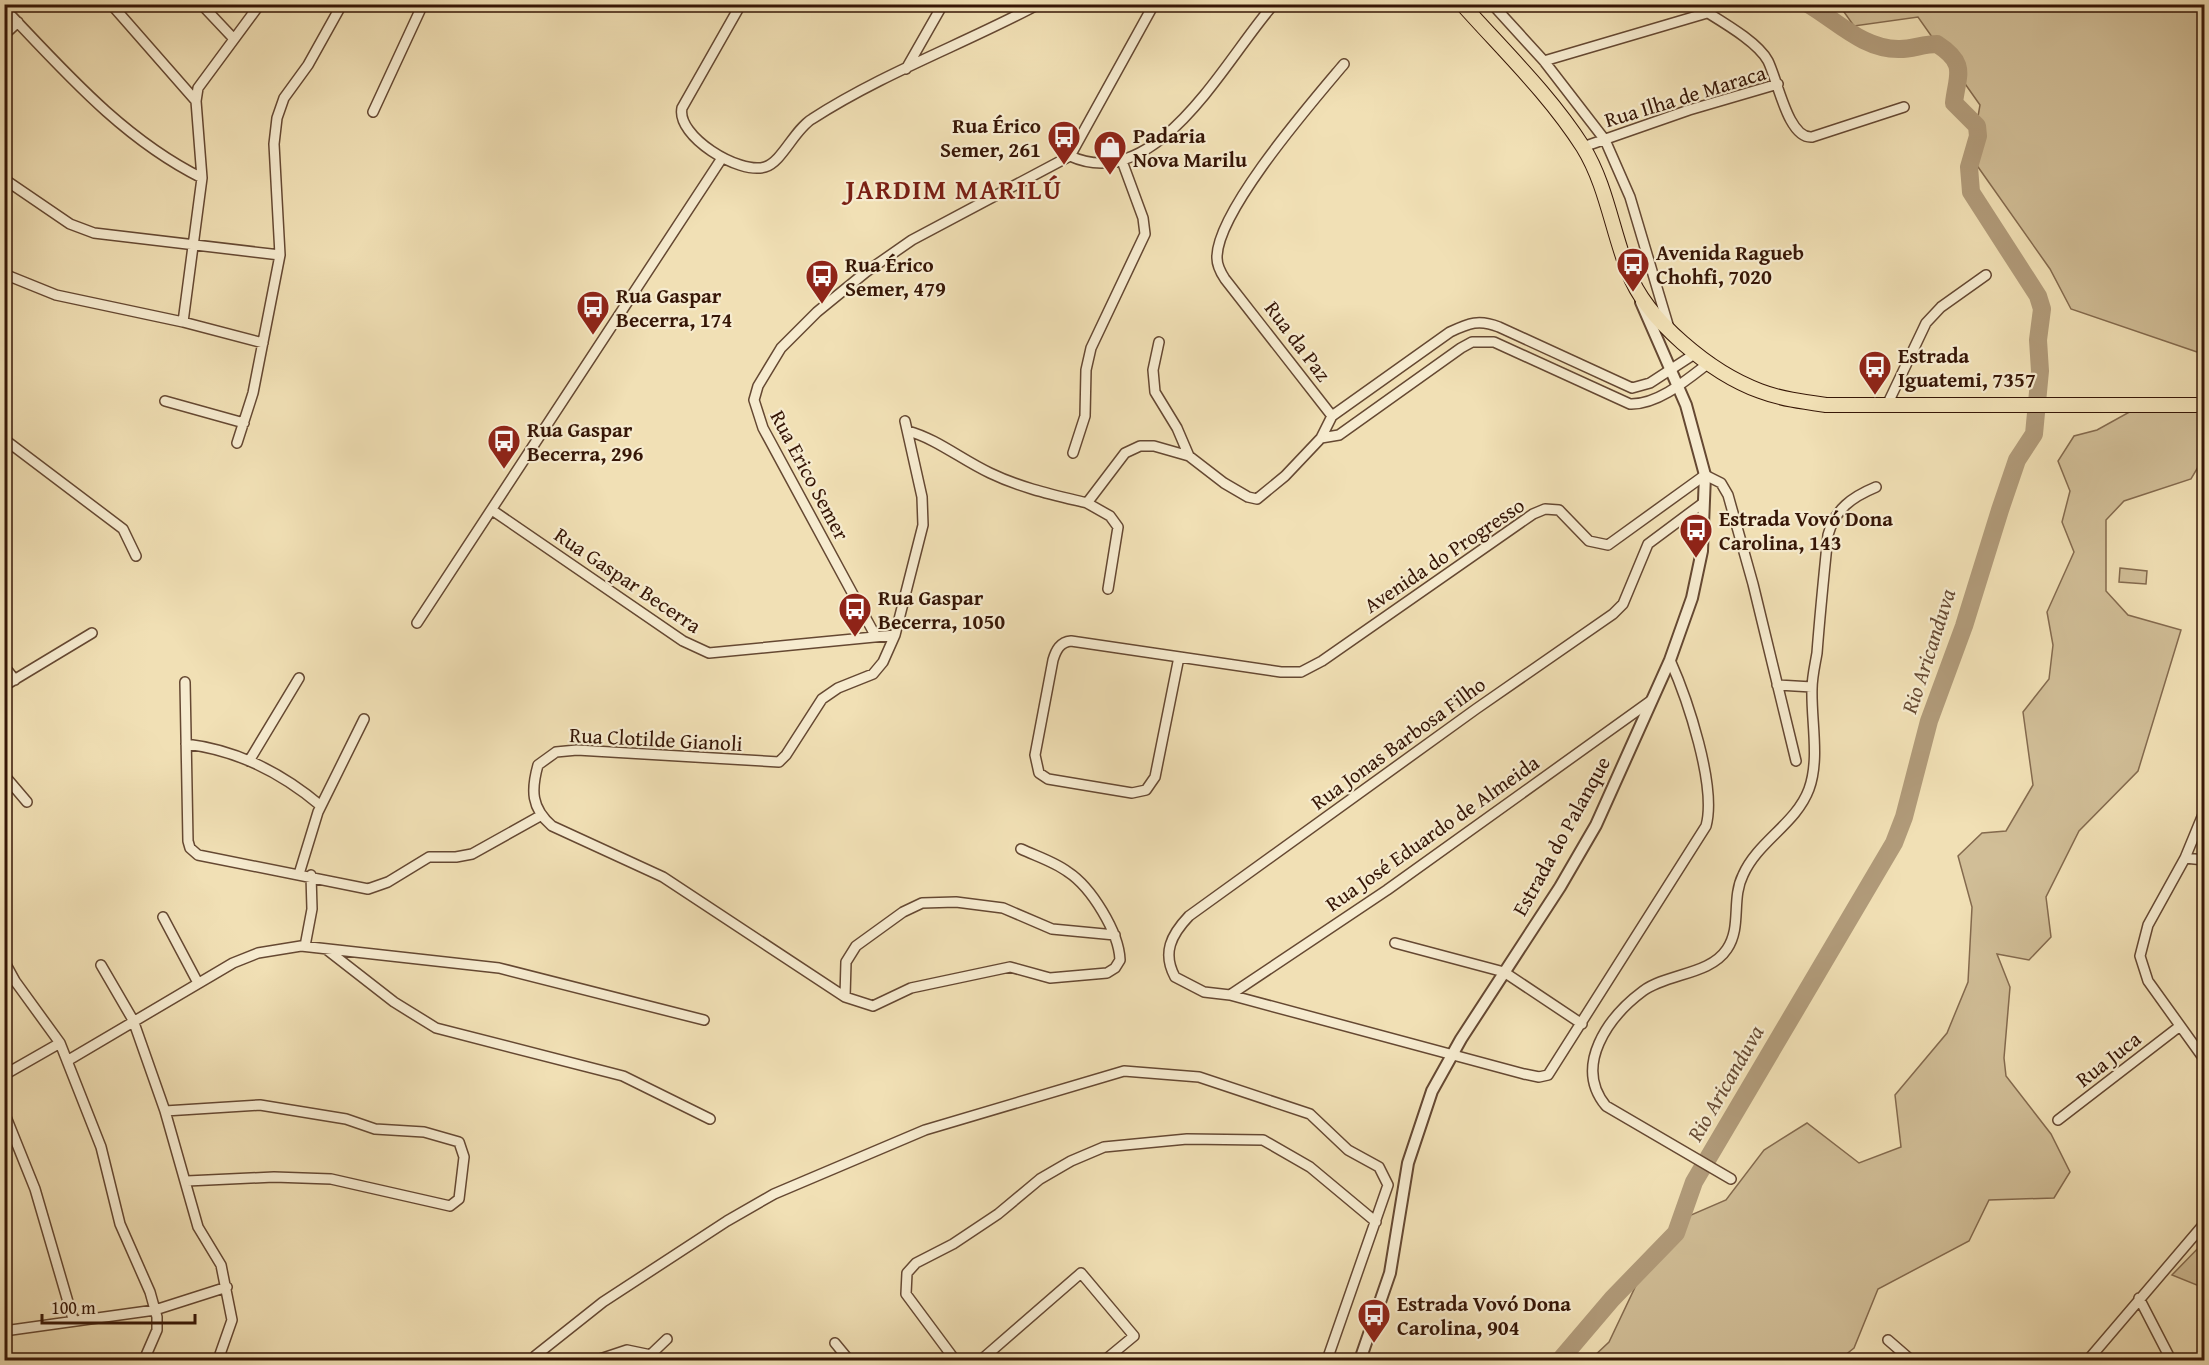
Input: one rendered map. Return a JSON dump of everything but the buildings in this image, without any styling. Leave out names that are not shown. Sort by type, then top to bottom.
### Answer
[{"type":"main road","points":[[1462,4],[1557,112],[1583,147],[1599,180],[1633,285],[1669,330],[1696,353],[1757,390],[1775,396],[1826,405],[2205,405]]},
{"type":"street","points":[[111,4],[196,101]]},
{"type":"street","points":[[201,4],[234,39]]},
{"type":"street","points":[[183,322],[202,178],[196,101],[200,83],[260,4]]},
{"type":"street","points":[[237,443],[263,343],[280,255],[274,144],[277,118],[284,98],[308,65],[342,4]]},
{"type":"street","points":[[373,112],[423,4]]},
{"type":"street","points":[[741,4],[681,114],[687,129],[722,158],[755,169],[769,166],[807,122],[906,69],[1039,4]]},
{"type":"street","points":[[906,69],[943,4]]},
{"type":"street","points":[[1154,4],[1070,156],[1083,162],[1100,164],[1122,161],[1146,148],[1182,122],[1274,4]]},
{"type":"street","points":[[1492,4],[1544,61],[1605,140],[1630,197],[1669,330]]},
{"type":"street","points":[[1694,4],[1763,54],[1778,84]]},
{"type":"street","points":[[4,8],[77,86],[150,148],[168,161],[202,178]]},
{"type":"street","points":[[1544,61],[1707,13]]},
{"type":"street","points":[[4,35],[18,22]]},
{"type":"street","name":"Rua da Paz","points":[[1332,416],[1235,288],[1225,279],[1217,261],[1227,225],[1286,133],[1344,64]]},
{"type":"street","name":"Rua Ilha de Maraca","points":[[1583,147],[1689,110],[1778,84],[1794,129],[1808,137],[1904,107]]},
{"type":"street","name":"Rua Erico Semer","points":[[875,635],[763,428],[754,399],[758,386],[770,363],[793,334],[891,252],[1070,156]]},
{"type":"street","points":[[417,623],[722,158]]},
{"type":"street","points":[[1073,453],[1085,416],[1086,370],[1091,348],[1145,234],[1143,218],[1122,161]]},
{"type":"street","points":[[4,179],[70,224],[94,232],[280,255]]},
{"type":"street","points":[[4,274],[56,295],[183,322],[263,343]]},
{"type":"street","points":[[1887,405],[1933,314],[1986,275]]},
{"type":"street","name":"Estrada do Palanque","points":[[1360,1360],[1390,1273],[1408,1162],[1432,1091],[1451,1056],[1560,887],[1596,825],[1670,660],[1698,574],[1702,551],[1705,474],[1693,426],[1678,385],[1670,372],[1633,285]]},
{"type":"street","points":[[1088,503],[1118,460],[1132,449],[1154,446],[1189,456],[1224,483],[1253,499],[1260,497],[1321,438],[1332,416],[1450,332],[1476,321],[1485,321],[1499,327],[1623,386],[1641,387],[1670,372],[1696,353]]},
{"type":"street","points":[[1321,438],[1339,435],[1461,348],[1482,341],[1511,349],[1557,373],[1630,404],[1648,402],[1678,385],[1710,362]]},
{"type":"street","points":[[1159,342],[1154,370],[1155,392],[1177,428],[1189,456]]},
{"type":"street","points":[[165,401],[244,423]]},
{"type":"street","points":[[895,635],[923,525],[922,497],[905,421]]},
{"type":"street","points":[[908,431],[924,436],[964,460],[1004,479],[1026,488],[1088,503],[1110,516],[1118,527],[1108,589]]},
{"type":"street","points":[[4,439],[123,530],[136,556]]},
{"type":"street","points":[[1705,474],[1721,483],[1728,495],[1753,584],[1796,761]]},
{"type":"street","name":"Avenida do Progresso","points":[[1179,657],[1155,777],[1146,790],[1132,793],[1110,790],[1048,779],[1040,772],[1035,755],[1053,660],[1060,645],[1071,641],[1281,672],[1301,672],[1331,655],[1533,514],[1545,509],[1559,510],[1589,541],[1608,545],[1705,474]]},
{"type":"street","points":[[1731,1179],[1606,1106],[1597,1095],[1593,1054],[1615,1019],[1644,990],[1676,975],[1709,965],[1723,956],[1731,944],[1736,925],[1736,896],[1743,874],[1764,845],[1795,813],[1810,788],[1813,756],[1812,687],[1828,535],[1832,519],[1847,503],[1876,487]]},
{"type":"street","name":"Rua Jonas Barbosa Filho","points":[[1582,1024],[1552,1070],[1545,1076],[1524,1074],[1230,995],[1204,992],[1182,983],[1170,968],[1167,957],[1174,932],[1189,916],[1619,609],[1648,544],[1703,503]]},
{"type":"street","name":"Rua Gaspar Becerra","points":[[492,510],[697,649],[725,653],[875,635],[895,635]]},
{"type":"street","points":[[4,686],[92,633]]},
{"type":"street","name":"Rua Clotilde Gianoli","points":[[540,816],[532,785],[538,765],[556,752],[577,750],[779,762],[786,755],[822,699],[879,669],[895,635]]},
{"type":"street","points":[[1395,943],[1504,972],[1582,1024],[1704,833],[1708,818],[1709,806],[1692,715],[1670,660]]},
{"type":"street","points":[[4,666],[15,680]]},
{"type":"street","points":[[249,761],[299,678]]},
{"type":"street","points":[[185,682],[188,841],[193,852],[212,858],[311,875],[356,888],[376,887],[429,857],[456,857],[472,854],[540,816],[552,826],[663,878],[845,997],[873,1006],[911,988],[1010,966],[1050,978],[1107,973],[1120,964],[1115,935],[1080,880],[1067,870],[1021,849]]},
{"type":"street","points":[[1776,685],[1812,687]]},
{"type":"street","name":"Rua José Eduardo de Almeida","points":[[1230,995],[1387,890],[1587,744],[1654,699]]},
{"type":"street","points":[[299,874],[321,806],[363,719]]},
{"type":"street","points":[[186,744],[214,747],[249,761],[299,787],[321,806]]},
{"type":"street","points":[[4,775],[27,802]]},
{"type":"street","points":[[2205,812],[2185,858],[2142,938],[2140,956],[2148,981],[2205,1059]]},
{"type":"street","points":[[2185,858],[2205,860]]},
{"type":"street","points":[[305,946],[312,909],[311,875]]},
{"type":"street","points":[[845,997],[845,970],[849,953],[903,912],[922,903],[956,902],[1003,909],[1052,929],[1115,935]]},
{"type":"street","points":[[163,917],[198,983]]},
{"type":"street","points":[[67,1061],[198,983],[258,953],[305,946],[499,968],[704,1020]]},
{"type":"street","points":[[324,948],[394,1002],[435,1028],[623,1076],[710,1119]]},
{"type":"street","points":[[4,961],[15,981],[60,1043],[101,1147],[120,1224],[155,1310],[157,1330],[144,1360]]},
{"type":"street","points":[[101,965],[133,1020],[187,1181],[198,1227],[221,1265],[232,1320],[218,1360]]},
{"type":"street","points":[[4,986],[15,981]]},
{"type":"street","name":"Rua Juca","points":[[2058,1120],[2180,1026]]},
{"type":"street","points":[[4,1075],[60,1043]]},
{"type":"street","points":[[535,1360],[535,1356],[603,1302],[726,1221],[774,1194],[925,1130],[1124,1071],[1199,1077],[1310,1114],[1348,1150],[1379,1167],[1388,1185],[1327,1360]]},
{"type":"street","points":[[165,1111],[261,1105],[346,1119],[375,1129],[424,1132],[459,1142],[464,1157],[463,1184],[459,1199],[450,1206],[332,1179],[274,1177],[187,1181]]},
{"type":"street","points":[[4,1112],[35,1188],[74,1319]]},
{"type":"street","points":[[955,1360],[906,1294],[907,1273],[916,1263],[953,1244],[998,1214],[1040,1179],[1071,1161],[1104,1147],[1187,1139],[1263,1140],[1310,1167],[1376,1222]]},
{"type":"street","points":[[2088,1360],[2205,1224]]},
{"type":"street","points":[[981,1360],[1081,1273],[1134,1336],[1105,1360]]},
{"type":"street","points":[[4,1331],[74,1319],[155,1310],[227,1287]]},
{"type":"street","points":[[2139,1298],[2171,1360]]},
{"type":"street","points":[[597,1360],[627,1350],[648,1358],[667,1339]]},
{"type":"street","points":[[1888,1341],[1911,1360]]},
{"type":"street","points":[[835,1344],[849,1360]]},
{"type":"shaded area","points":[[1839,5],[2204,5],[2204,341],[2200,353],[2071,309],[2050,269],[1971,157],[1980,105],[1918,17],[1854,26]]},
{"type":"shaded area","points":[[2133,410],[2204,410],[2204,457],[2191,479],[2124,501],[2106,520],[2106,591],[2128,615],[2181,630],[2138,771],[2079,831],[2046,897],[2051,937],[2029,960],[1997,954],[2010,987],[2004,1058],[2006,1076],[2051,1134],[2070,1172],[2054,1198],[1989,1200],[1969,1241],[1878,1289],[1854,1348],[1839,1360],[1805,1361],[1758,1355],[1745,1360],[1590,1360],[1609,1342],[1639,1279],[1684,1218],[1726,1200],[1764,1150],[1807,1123],[1859,1163],[1901,1147],[1895,1095],[1947,1033],[1968,982],[1972,907],[1958,856],[1982,833],[2006,831],[2033,785],[2023,712],[2049,679],[2053,645],[2047,612],[2074,552],[2062,522],[2070,491],[2058,461],[2074,436],[2097,430]]},
{"type":"shaded area","points":[[2120,568],[2147,571],[2146,584],[2119,582]]},
{"type":"shaded area","points":[[2204,1242],[2204,1288],[2172,1275]]},
{"type":"waterway","name":"Rio Aricanduva","points":[[1560,1360],[1612,1299],[1676,1233],[1694,1182],[1894,843],[1904,817],[1929,721],[1964,626],[2017,460],[2034,434],[2040,371],[2038,340],[2042,309],[2038,296],[1971,192],[1969,167],[1978,136],[1977,126],[1954,103],[1958,77],[1957,64],[1947,51],[1937,44],[1900,49],[1875,45],[1851,33],[1808,4]]},
{"type":"place","name":"Rua Érico Semer, 261","points":[[1064,166]]},
{"type":"place","name":"Padaria Nova Marilu","points":[[1110,176]]},
{"type":"place","name":"Avenida Ragueb Chohfi, 7020","points":[[1633,293]]},
{"type":"place","name":"Rua Érico Semer, 479","points":[[822,305]]},
{"type":"place","name":"Rua Gaspar Becerra, 174","points":[[593,336]]},
{"type":"place","name":"Estrada Iguatemi, 7357","points":[[1875,396]]},
{"type":"place","name":"Rua Gaspar Becerra, 296","points":[[504,470]]},
{"type":"place","name":"Estrada Vovó Dona Carolina, 143","points":[[1696,559]]},
{"type":"place","name":"Rua Gaspar Becerra, 1050","points":[[855,638]]},
{"type":"place","name":"Estrada Vovó Dona Carolina, 904","points":[[1374,1344]]},
{"type":"district","name":"JARDIM MARILÚ","points":[[954,189]]}]
